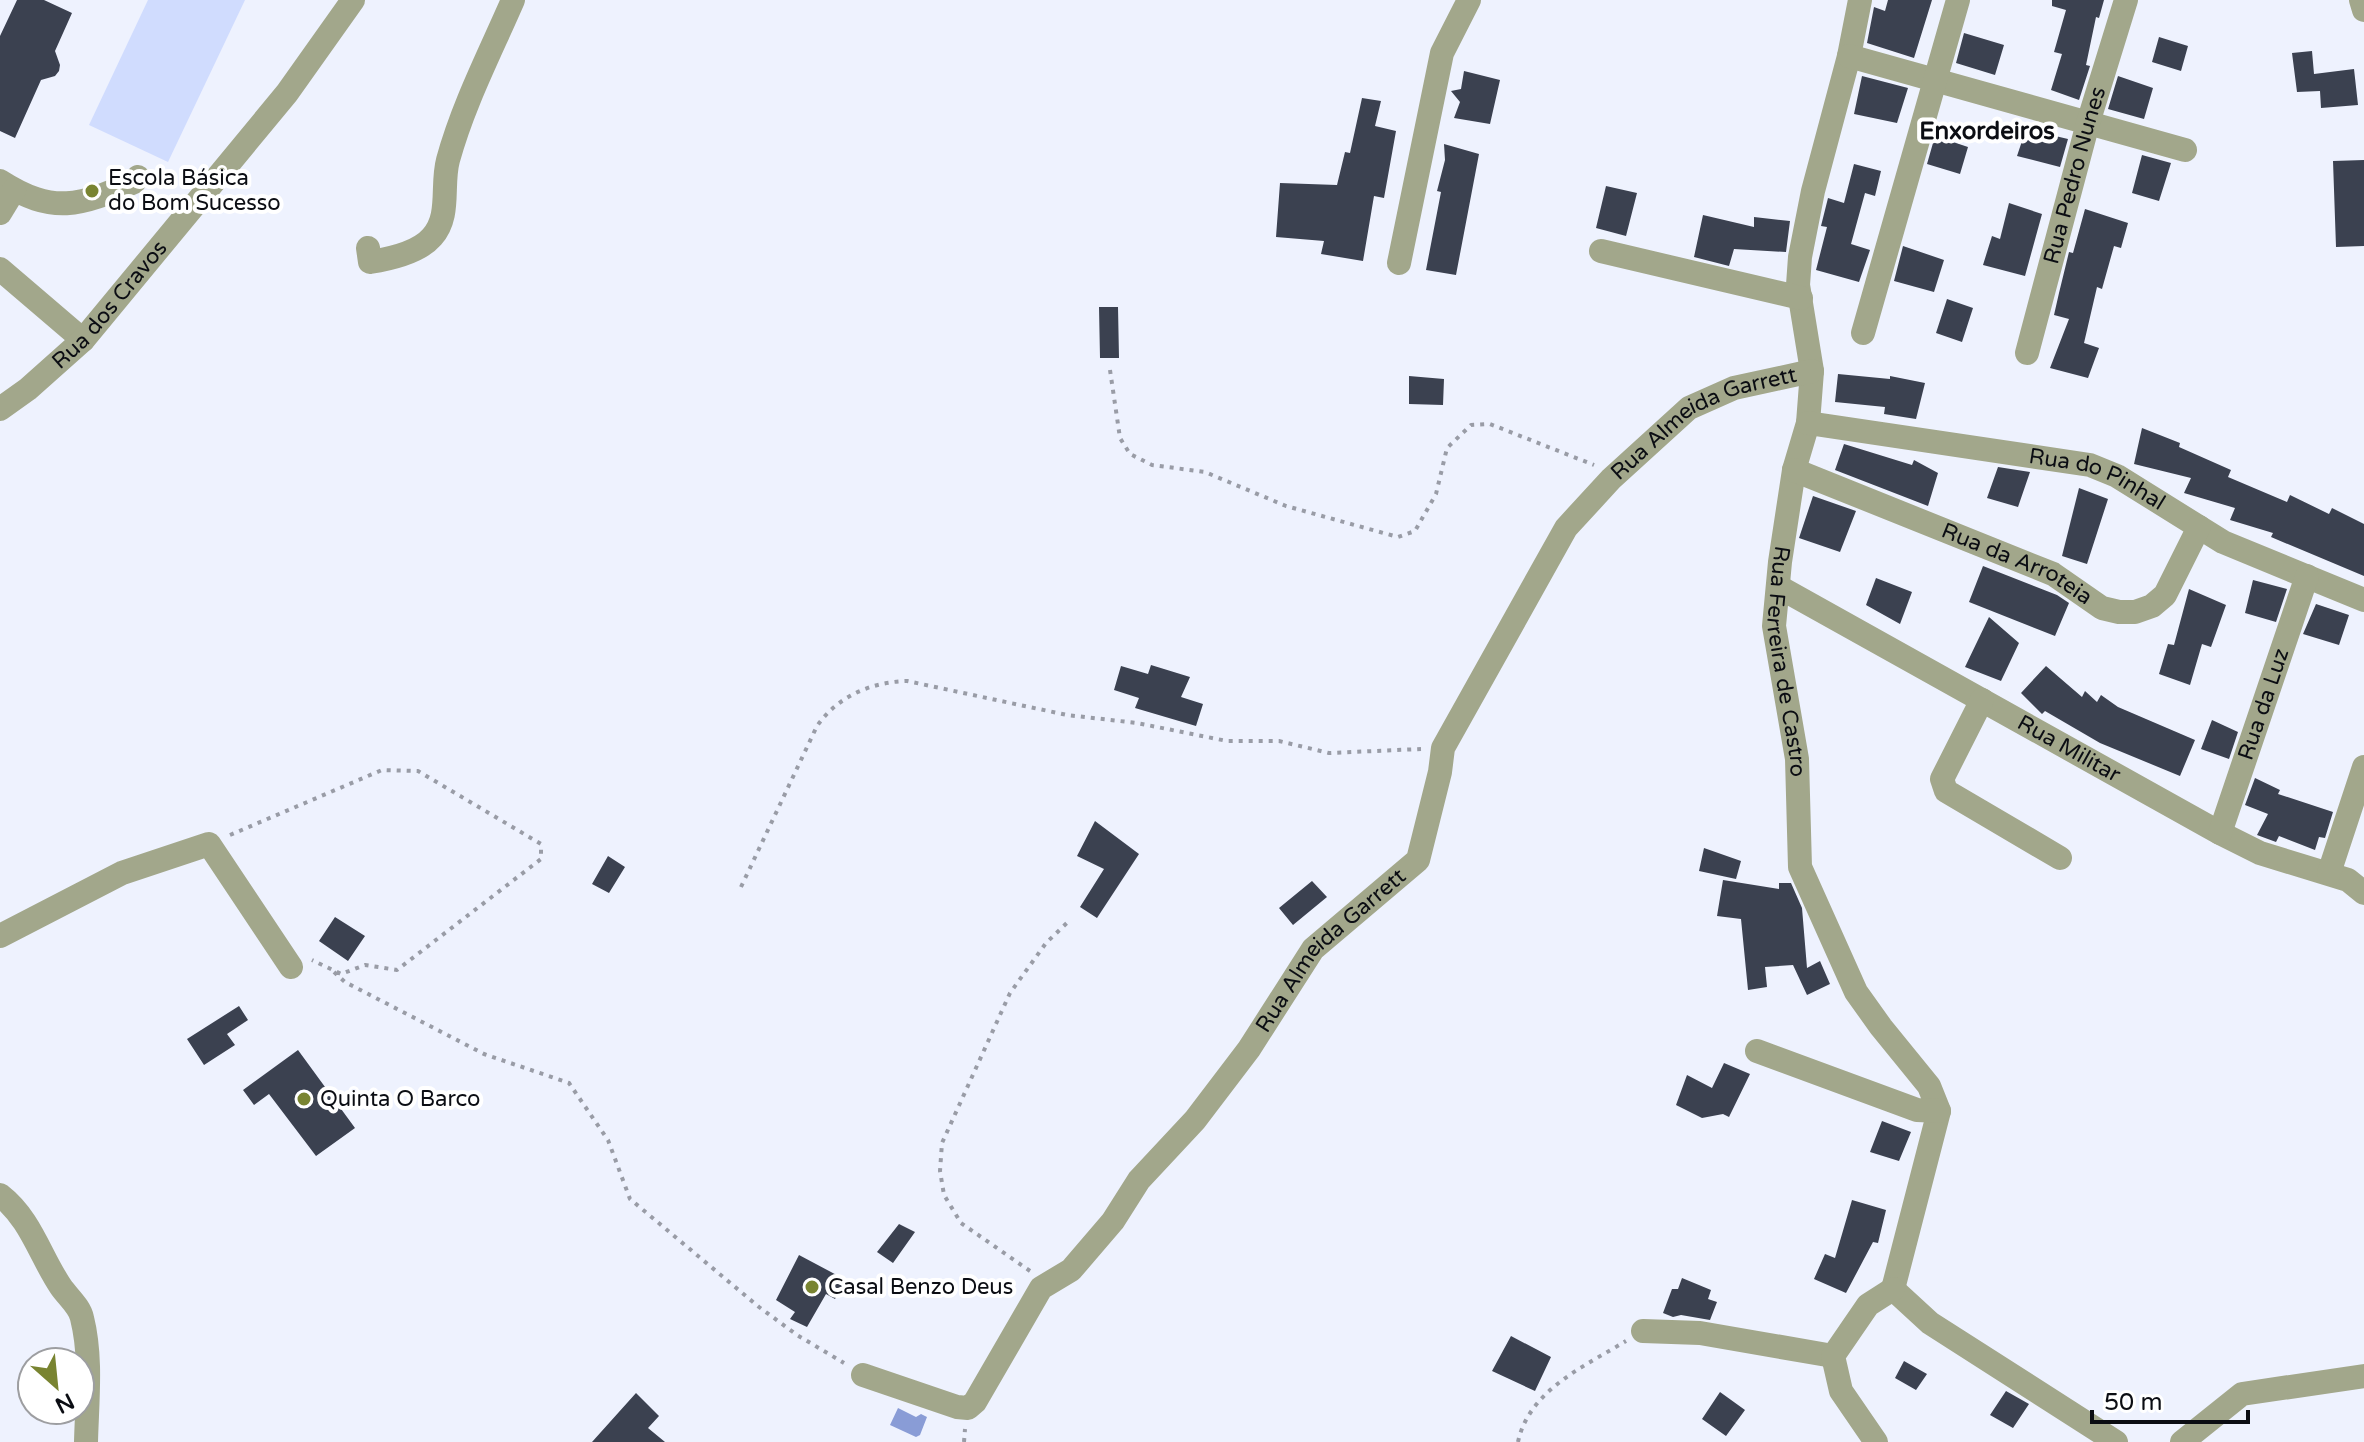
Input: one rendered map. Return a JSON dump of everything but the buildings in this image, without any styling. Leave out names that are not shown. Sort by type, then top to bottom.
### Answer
[{"type":"street","name":"Rua dos Cravos","points":[[0,409],[28,389],[83,340],[287,93],[353,0]]},
{"type":"street","points":[[368,248],[370,262],[397,258],[431,239],[444,215],[444,176],[454,136],[513,0]]},
{"type":"street","points":[[1399,263],[1442,53],[1469,0]]},
{"type":"street","name":"Rua Ferreira de Castro","points":[[1860,0],[1800,257],[1798,285],[1812,371],[1808,423],[1794,470],[1774,626],[1797,759],[1800,867],[1856,992],[1929,1086],[1939,1111]]},
{"type":"street","points":[[1863,333],[1958,0]]},
{"type":"street","name":"Rua Pedro Nunes","points":[[2027,353],[2088,123],[2126,0]]},
{"type":"street","points":[[2361,0],[2364,10]]},
{"type":"street","points":[[1849,56],[2185,150]]},
{"type":"street","points":[[0,213],[7,185],[51,205],[95,199],[134,182],[138,177]]},
{"type":"street","points":[[1601,251],[1801,298]]},
{"type":"street","points":[[0,269],[83,340]]},
{"type":"street","name":"Rua Almeida Garrett","points":[[863,1375],[957,1407],[968,1408],[975,1402],[1041,1288],[1071,1270],[1113,1221],[1139,1180],[1195,1120],[1249,1049],[1313,949],[1418,860],[1443,748],[1566,528],[1611,479],[1689,408],[1734,388],[1812,371]]},
{"type":"street","name":"Rua do Pinhal","points":[[1808,423],[2090,465],[2117,476],[2223,542],[2364,600]]},
{"type":"street","name":"Rua da Arroteia","points":[[1794,470],[2053,574],[2102,608],[2119,612],[2135,612],[2152,606],[2165,595],[2199,527]]},
{"type":"street","name":"Rua da Luz","points":[[2220,833],[2307,576]]},
{"type":"street","name":"Rua Militar","points":[[1779,587],[2220,833],[2260,853],[2348,880],[2364,893]]},
{"type":"street","points":[[1982,700],[1942,779],[1942,785],[1946,791],[2060,858]]},
{"type":"street","points":[[2329,873],[2364,767]]},
{"type":"street","points":[[0,936],[122,873],[209,844],[291,967]]},
{"type":"street","points":[[1757,1051],[1917,1110],[1939,1111],[1893,1289],[1868,1305],[1833,1356],[1841,1391],[1876,1442]]},
{"type":"street","points":[[0,1195],[16,1208],[42,1249],[59,1285],[82,1314],[88,1367],[86,1442]]},
{"type":"street","points":[[1893,1289],[1930,1323],[2116,1442]]},
{"type":"street","points":[[1643,1331],[1700,1333],[1833,1356]]},
{"type":"street","points":[[2182,1442],[2242,1394],[2364,1376]]},
{"type":"path","points":[[1110,370],[1120,438],[1130,454],[1152,465],[1205,472],[1286,506],[1398,537],[1415,531],[1436,494],[1447,448],[1471,425],[1490,424],[1599,467],[1611,479]]},
{"type":"path","points":[[741,887],[817,726],[829,709],[866,688],[888,682],[907,681],[1067,715],[1137,723],[1227,741],[1279,741],[1329,753],[1443,748]]},
{"type":"path","points":[[209,844],[382,770],[418,771],[541,844],[541,859],[397,970],[365,965],[341,974],[277,945]]},
{"type":"path","points":[[1048,1284],[961,1223],[944,1195],[940,1171],[942,1143],[1010,993],[1046,943],[1070,920]]},
{"type":"path","points":[[331,969],[345,982],[484,1054],[569,1083],[608,1140],[630,1199],[797,1335],[863,1375]]},
{"type":"path","points":[[1518,1442],[1520,1429],[1531,1410],[1559,1381],[1643,1331]]},
{"type":"shaded area","points":[[148,0],[245,0],[168,162],[89,125]]},
{"type":"water","points":[[898,1408],[916,1417],[921,1414],[927,1417],[920,1435],[916,1437],[890,1425]]},
{"type":"place","name":"Escola Básica do Bom Sucesso","points":[[92,191]]},
{"type":"place","name":"Quinta O Barco","points":[[304,1099]]},
{"type":"place","name":"Casal Benzo Deus","points":[[812,1287]]},
{"type":"district","name":"Enxordeiros","points":[[1987,131]]}]
